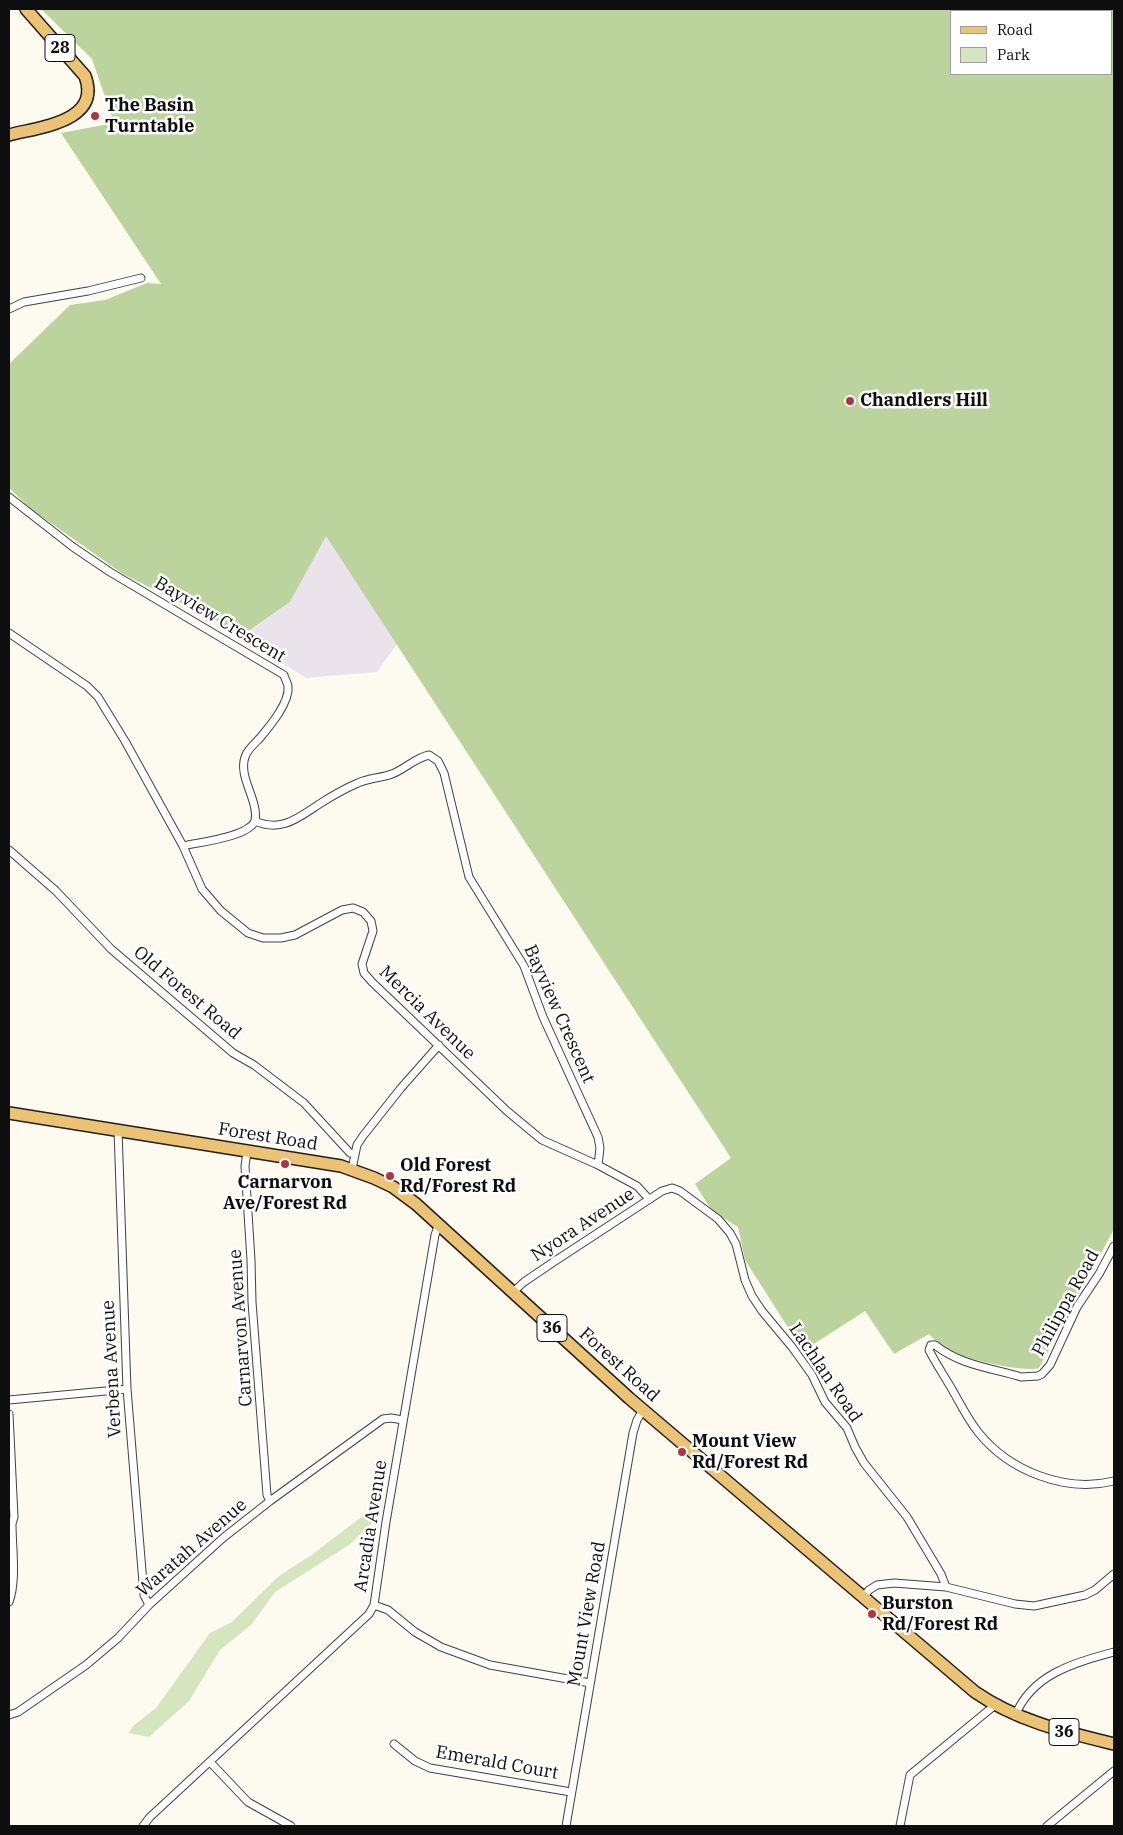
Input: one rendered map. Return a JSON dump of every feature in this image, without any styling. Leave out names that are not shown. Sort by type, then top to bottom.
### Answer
[{"type":"main road","name":"28","points":[[9,135],[71,117],[82,108],[87,96],[85,76],[26,9]]},
{"type":"main road","name":"Forest Road","points":[[9,1113],[347,1167],[393,1187],[439,1224],[643,1410],[966,1685],[994,1705],[1015,1716],[1062,1731],[1114,1744]]},
{"type":"street","points":[[9,309],[24,302],[88,291],[141,278]]},
{"type":"street","name":"Bayview Crescent","points":[[9,497],[66,542],[110,572],[284,676],[288,685],[288,694],[281,709],[248,750],[244,758],[244,772],[255,810],[255,820],[270,826],[283,824],[304,816],[321,803],[360,782],[392,774],[421,757],[429,755],[438,761],[444,773],[457,823],[468,877],[524,966],[543,1017],[598,1137],[600,1148],[598,1165]]},
{"type":"street","name":"Mercia Avenue","points":[[9,633],[86,686],[98,697],[121,734],[183,846],[202,889],[221,911],[248,933],[263,938],[295,935],[342,910],[353,908],[363,912],[371,921],[373,931],[362,964],[364,973],[507,1110],[542,1140],[598,1165],[637,1186],[649,1199]]},
{"type":"street","points":[[183,846],[230,835],[253,825],[255,820]]},
{"type":"street","name":"Old Forest Road","points":[[9,850],[56,891],[111,949],[234,1053],[254,1064],[304,1103],[350,1153]]},
{"type":"street","points":[[347,1167],[350,1153],[438,1044]]},
{"type":"street","name":"Verbena Avenue","points":[[118,1130],[127,1389],[144,1595],[149,1605]]},
{"type":"street","points":[[347,1167],[357,1144]]},
{"type":"street","name":"Carnarvon Avenue","points":[[247,1152],[245,1166],[252,1302],[270,1502]]},
{"type":"street","name":"Nyora Avenue","points":[[513,1292],[547,1266],[649,1199],[664,1190],[672,1188]]},
{"type":"street","name":"Lachlan Road","points":[[672,1188],[680,1191],[718,1219],[730,1233],[736,1244],[747,1286],[755,1301],[797,1353],[812,1375],[825,1402],[847,1428],[861,1458],[907,1517],[941,1574],[946,1587]]},
{"type":"street","name":"Arcadia Avenue","points":[[143,1826],[150,1817],[369,1614],[374,1605],[403,1420],[435,1235],[439,1224]]},
{"type":"street","name":"Philippa Road","points":[[1114,1246],[1099,1274],[1085,1293],[1053,1360],[1042,1374],[1032,1378],[1021,1377],[963,1361],[946,1354],[935,1345],[930,1346],[930,1352],[977,1431],[991,1447],[1009,1461],[1030,1473],[1060,1481],[1090,1484],[1114,1481]]},
{"type":"street","points":[[9,1400],[127,1389]]},
{"type":"street","name":"Mount View Road","points":[[566,1826],[634,1433],[637,1420],[643,1410]]},
{"type":"street","points":[[9,1414],[14,1517],[10,1524],[13,1577],[12,1595],[9,1602]]},
{"type":"street","name":"Waratah Avenue","points":[[9,1715],[18,1712],[86,1665],[118,1638],[149,1605],[223,1538],[270,1502],[383,1419],[403,1420]]},
{"type":"street","points":[[863,1597],[872,1588],[888,1583],[946,1587],[1015,1604],[1034,1606],[1051,1604],[1085,1595],[1095,1590],[1114,1574]]},
{"type":"street","points":[[374,1605],[393,1613],[415,1632],[456,1653],[490,1665],[590,1683]]},
{"type":"street","points":[[1015,1716],[1023,1698],[1046,1678],[1082,1662],[1114,1652]]},
{"type":"street","points":[[900,1826],[910,1776],[994,1705]]},
{"type":"street","name":"Emerald Court","points":[[394,1744],[415,1761],[430,1768],[571,1792]]},
{"type":"street","points":[[210,1762],[248,1802],[291,1826]]},
{"type":"street","points":[[1047,1826],[1114,1771]]},
{"type":"shaded area","points":[[326,535],[397,644],[377,672],[306,678],[241,637],[290,602]]},
{"type":"green space","points":[[41,9],[1114,9],[1114,1229],[1039,1368],[1007,1367],[964,1357],[944,1349],[929,1334],[894,1354],[865,1311],[803,1351],[745,1260],[738,1227],[712,1211],[695,1184],[731,1158],[326,536],[290,602],[240,637],[223,624],[123,574],[31,509],[9,488],[9,364],[70,305],[105,300],[147,283],[161,284],[61,133],[114,123],[92,59]]},
{"type":"green space","points":[[381,1502],[378,1517],[349,1545],[275,1592],[251,1625],[220,1650],[189,1701],[149,1737],[129,1733],[133,1726],[156,1708],[210,1633],[232,1622],[279,1576],[313,1554]]},
{"type":"place","name":"The Basin Turntable","points":[[95,116]]},
{"type":"place","name":"Chandlers Hill","points":[[850,401]]},
{"type":"place","name":"Carnarvon Ave/Forest Rd","points":[[285,1164]]},
{"type":"place","name":"Old Forest Rd/Forest Rd","points":[[390,1176]]},
{"type":"place","name":"Mount View Rd/Forest Rd","points":[[682,1452]]},
{"type":"place","name":"Burston Rd/Forest Rd","points":[[872,1614]]}]
